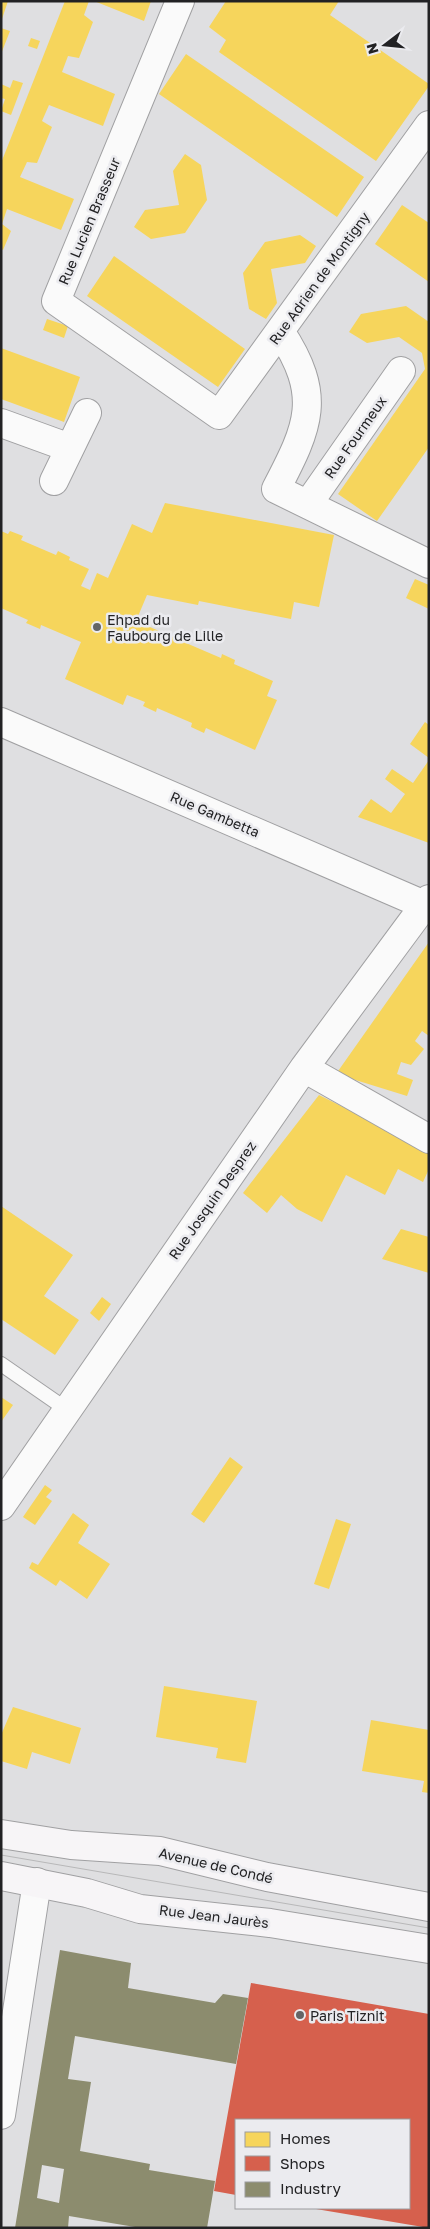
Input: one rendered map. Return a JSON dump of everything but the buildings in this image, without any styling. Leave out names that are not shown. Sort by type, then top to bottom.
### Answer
[{"type":"main road","name":"Avenue de Condé","points":[[1,1834],[71,1845],[160,1851],[267,1877],[429,1907]]},
{"type":"main road","name":"Rue Jean Jaurès","points":[[1,1876],[87,1892],[140,1908],[270,1923],[429,1949]]},
{"type":"street","name":"Rue Lucien Brasseur","points":[[180,1],[56,301],[205,404]]},
{"type":"street","name":"Rue Adrien de Montigny","points":[[205,404],[220,416],[429,125]]},
{"type":"street","points":[[280,331],[294,351],[300,368],[307,403],[302,438],[276,489],[429,564]]},
{"type":"street","name":"Rue Fourmeux","points":[[308,504],[401,371]]},
{"type":"street","points":[[54,481],[87,413]]},
{"type":"street","points":[[1,423],[70,448]]},
{"type":"street","name":"Rue Gambetta","points":[[1,722],[427,904]]},
{"type":"street","name":"Rue Josquin Desprez","points":[[1,1506],[66,1409],[304,1068],[427,904]]},
{"type":"street","points":[[304,1068],[429,1139]]},
{"type":"street","points":[[1,2115],[36,1882]]},
{"type":"lane","points":[[1,1364],[66,1409]]},
{"type":"tram line","points":[[1,1855],[429,1928]]},
{"type":"place","name":"Ehpad du Faubourg de Lille","points":[[97,627]]},
{"type":"place","name":"Paris Tiznit","points":[[300,2015]]}]
